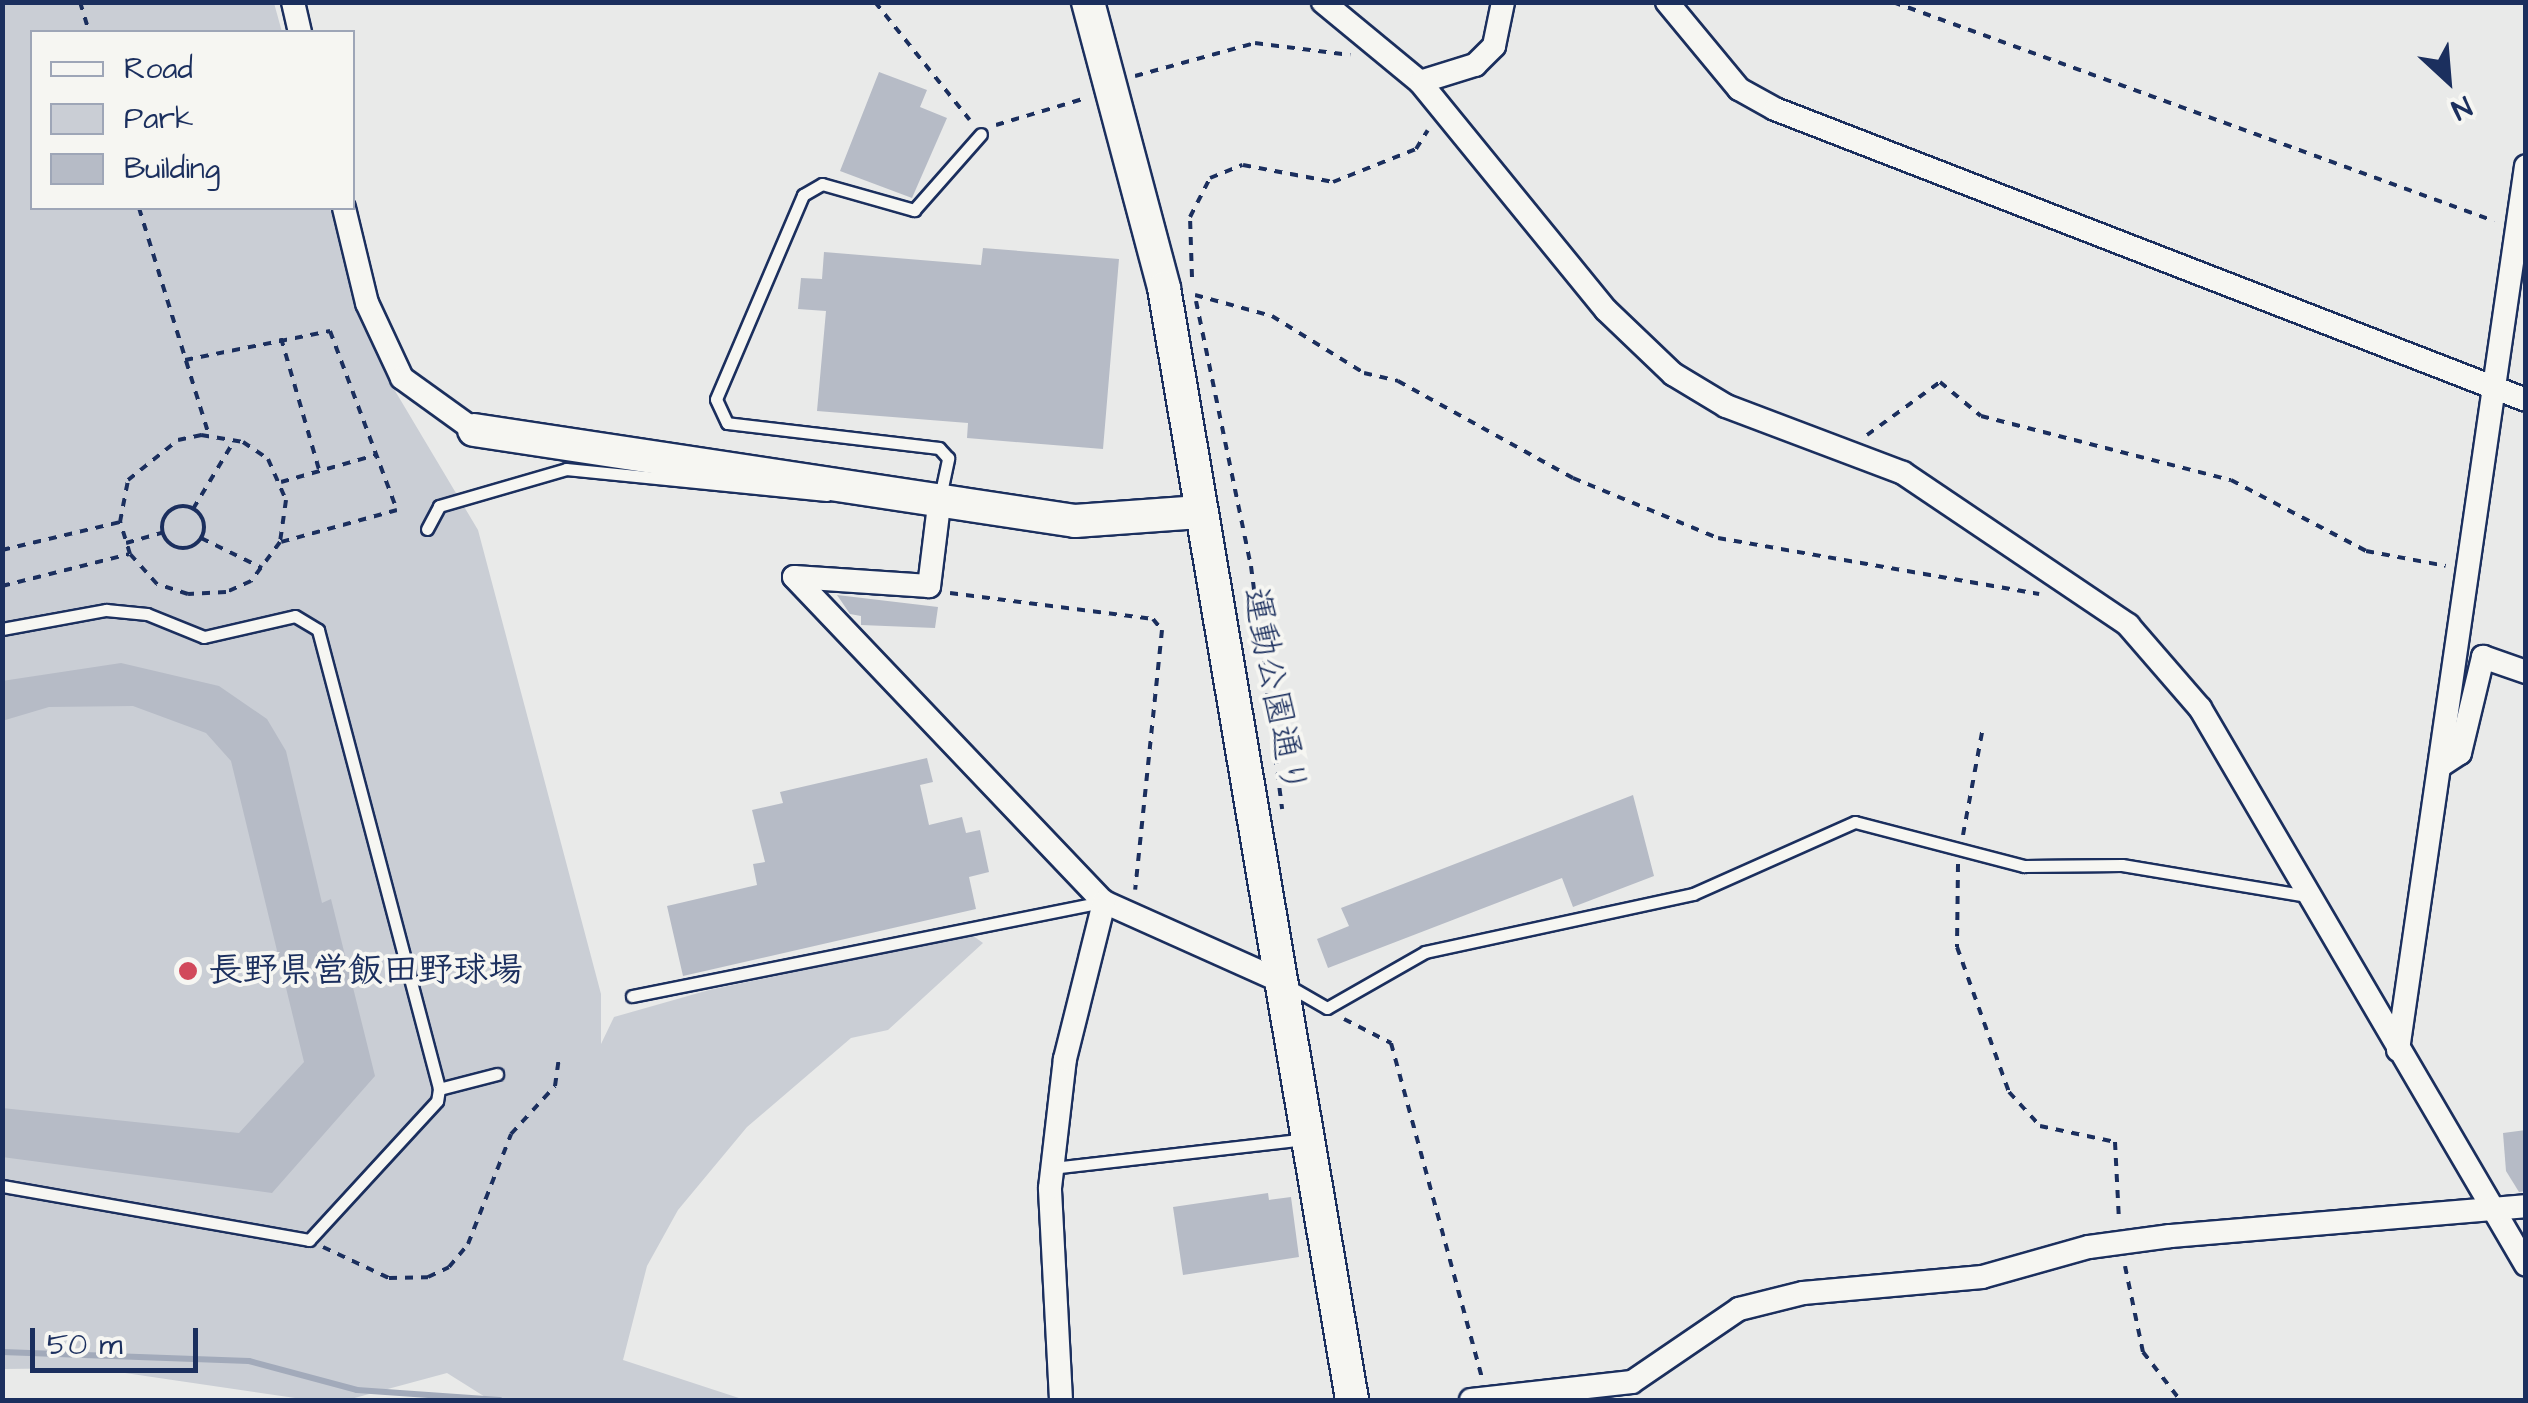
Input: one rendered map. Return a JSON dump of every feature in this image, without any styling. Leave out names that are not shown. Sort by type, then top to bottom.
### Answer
[{"type":"street","points":[[293,2],[300,30]]},
{"type":"street","name":"運動公園通り","points":[[1088,2],[1164,288],[1200,512],[1260,834],[1352,1400]]},
{"type":"street","points":[[1323,2],[1420,82],[1606,310],[1672,374],[1726,406],[1850,447],[1903,472],[2128,625],[2200,708],[2526,1265]]},
{"type":"street","points":[[1420,82],[1475,64],[1494,46],[1503,2]]},
{"type":"street","points":[[1666,2],[1739,89],[1774,109],[2526,400]]},
{"type":"street","points":[[2398,1050],[2443,764],[2526,166]]},
{"type":"street","points":[[344,210],[367,303],[402,378],[474,430],[940,497],[1075,521],[1200,512]]},
{"type":"street","points":[[940,497],[929,586],[794,577],[1104,902],[1285,983]]},
{"type":"street","points":[[2443,764],[2460,753],[2483,656],[2526,672]]},
{"type":"street","points":[[1061,1400],[1052,1168],[1065,1059],[1104,902]]},
{"type":"street","points":[[1479,1399],[1601,1395],[1632,1382],[1739,1309],[1802,1293],[1982,1277],[2120,1242],[2526,1206]]},
{"type":"lane","points":[[940,497],[948,458],[939,448],[727,423],[716,399],[803,195],[822,184],[914,210],[982,134]]},
{"type":"lane","points":[[427,529],[439,506],[566,469],[806,499],[876,488]]},
{"type":"lane","points":[[2,629],[106,610],[146,614],[204,636],[295,616],[318,630],[440,1089],[438,1101],[310,1240],[2,1186]]},
{"type":"lane","points":[[1285,983],[1327,1008],[1425,952],[1692,894],[1855,822],[2024,866],[2122,865],[2311,897]]},
{"type":"lane","points":[[632,996],[1104,902]]},
{"type":"lane","points":[[440,1089],[497,1074]]},
{"type":"lane","points":[[1052,1168],[1310,1138]]},
{"type":"path","points":[[80,2],[88,30]]},
{"type":"path","points":[[875,2],[982,134],[1076,96],[1086,98],[1092,115]]},
{"type":"path","points":[[1892,2],[2517,229]]},
{"type":"path","points":[[1111,86],[1255,42],[1394,61]]},
{"type":"path","points":[[1260,834],[1279,826],[1283,801],[1251,566],[1195,295],[1190,217],[1210,178],[1243,165],[1333,182],[1416,149],[1429,127],[1420,82]]},
{"type":"path","points":[[140,210],[209,436]]},
{"type":"path","points":[[1195,295],[1272,316],[1431,406],[1718,538],[2043,594]]},
{"type":"path","points":[[184,360],[330,331],[398,510],[280,542]]},
{"type":"path","points":[[282,338],[319,470]]},
{"type":"path","points":[[1850,447],[1940,382],[1980,416],[2230,480],[2366,551],[2470,570]]},
{"type":"path","points":[[209,436],[234,440],[268,458],[280,482],[287,520],[280,542],[262,568],[226,592],[188,594],[157,584],[130,554],[120,522],[128,480],[178,440],[209,436]]},
{"type":"path","points":[[193,509],[234,440]]},
{"type":"path","points":[[280,482],[376,455]]},
{"type":"path","points":[[162,533],[168,513],[193,509]]},
{"type":"path","points":[[193,509],[202,521],[201,538]]},
{"type":"path","points":[[2,550],[120,522]]},
{"type":"path","points":[[126,544],[162,533]]},
{"type":"path","points":[[162,533],[176,547],[201,538],[262,568]]},
{"type":"path","points":[[2,586],[130,554]]},
{"type":"path","points":[[929,586],[1153,619],[1162,630],[1133,915]]},
{"type":"path","points":[[1983,727],[1960,848],[1957,947],[2009,1092],[2040,1126],[2115,1142],[2120,1242],[2143,1352],[2180,1400]]},
{"type":"path","points":[[1327,1008],[1391,1043],[1479,1399]]},
{"type":"path","points":[[310,1240],[390,1278],[428,1277],[449,1267],[468,1244],[512,1134],[556,1086],[559,1057]]},
{"type":"green space","points":[[3,3],[274,3],[281,30],[30,30],[30,210],[331,210],[385,374],[478,530],[601,994],[601,1044],[614,1017],[709,990],[972,935],[983,943],[888,1030],[851,1038],[747,1127],[678,1210],[647,1266],[623,1360],[745,1400],[490,1400],[447,1373],[347,1400],[309,1400],[91,1368],[3,1369]]},
{"type":"building","points":[[879,72],[927,90],[920,107],[947,118],[912,198],[840,171]]},
{"type":"building","points":[[983,248],[1119,259],[1103,449],[967,438],[968,423],[817,411],[826,311],[798,309],[801,278],[822,279],[824,252],[981,265]]},
{"type":"building","points":[[837,595],[938,607],[935,628],[861,625],[861,616],[850,614]]},
{"type":"building","points":[[121,663],[219,686],[267,719],[286,751],[322,903],[331,899],[375,1076],[272,1193],[2,1157],[2,1108],[239,1133],[304,1062],[231,761],[206,733],[133,706],[49,707],[2,721],[2,681]]},
{"type":"building","points":[[927,758],[933,782],[920,785],[929,825],[962,817],[966,833],[980,830],[989,872],[969,877],[976,909],[683,976],[667,906],[757,885],[753,864],[765,862],[752,810],[783,803],[780,792]]},
{"type":"building","points":[[1633,795],[1654,876],[1573,907],[1562,878],[1328,968],[1317,939],[1349,926],[1341,908]]},
{"type":"building","points":[[2526,1130],[2526,1191],[2519,1192],[2506,1171],[2503,1133]]},
{"type":"building","points":[[1268,1193],[1269,1200],[1291,1197],[1299,1257],[1183,1275],[1173,1207]]},
{"type":"waterway","points":[[2,1352],[249,1361],[357,1390],[500,1400]]},
{"type":"place","name":"長野県営飯田野球場","points":[[188,971]]}]
